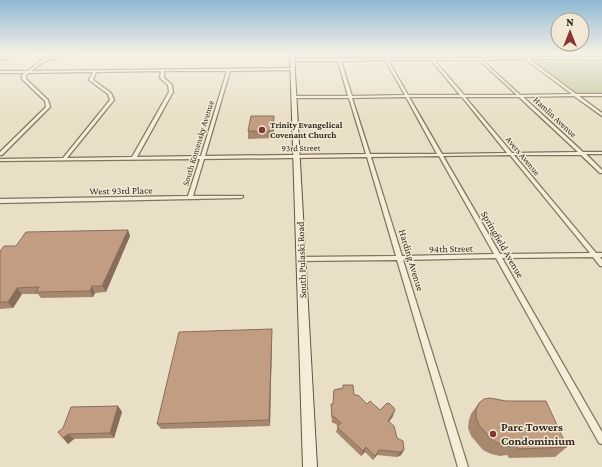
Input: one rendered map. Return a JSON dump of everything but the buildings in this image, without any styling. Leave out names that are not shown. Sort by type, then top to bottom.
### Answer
[{"type":"main road","name":"South Pulaski Road","points":[[293,76],[310,467]]},
{"type":"street","points":[[0,154],[48,107],[47,101],[24,79],[24,76]]},
{"type":"street","points":[[64,159],[112,100],[110,94],[91,80],[93,76]]},
{"type":"street","points":[[134,158],[171,92],[170,85],[162,78],[162,76]]},
{"type":"street","name":"South Komensky Avenue","points":[[190,198],[227,76]]},
{"type":"street","name":"Harding Avenue","points":[[344,76],[463,467]]},
{"type":"street","name":"Springfield Avenue","points":[[395,76],[602,440]]},
{"type":"street","name":"Avers Avenue","points":[[446,76],[602,264]]},
{"type":"street","name":"Hamlin Avenue","points":[[498,76],[602,172]]},
{"type":"street","points":[[548,76],[602,115]]},
{"type":"street","points":[[294,96],[602,95]]},
{"type":"street","name":"93rd Street","points":[[0,160],[602,153]]},
{"type":"street","name":"West 93rd Place","points":[[0,201],[242,196]]},
{"type":"street","name":"94th Street","points":[[301,259],[602,255]]},
{"type":"green space","points":[[551,76],[602,76],[602,94],[575,93]]},
{"type":"place","name":"Trinity Evangelical Covenant Church","points":[[262,130]]},
{"type":"place","name":"Parc Towers Condominium","points":[[493,434]]}]
